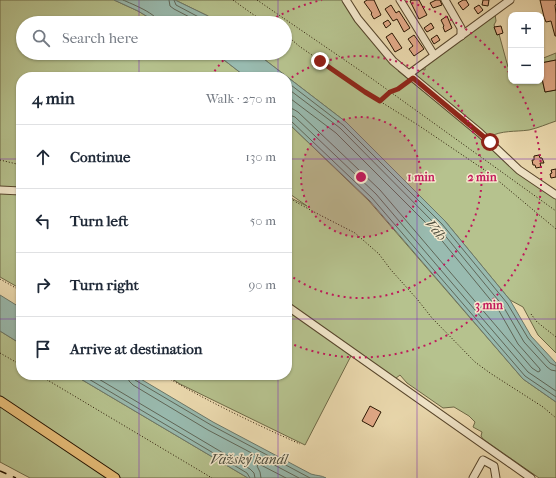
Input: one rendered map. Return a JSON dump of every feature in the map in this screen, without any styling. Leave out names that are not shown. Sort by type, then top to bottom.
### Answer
[{"type":"main road","points":[[0,401],[116,478]]},
{"type":"street","points":[[346,0],[358,19],[393,61],[480,133],[519,170],[556,195]]},
{"type":"street","points":[[400,0],[434,55]]},
{"type":"street","points":[[445,0],[461,28],[461,36]]},
{"type":"street","points":[[411,76],[434,55],[469,30],[501,2],[510,0]]},
{"type":"street","points":[[461,28],[469,30]]},
{"type":"street","points":[[0,190],[16,191]]},
{"type":"street","points":[[292,310],[531,478]]},
{"type":"street","points":[[473,478],[483,460],[494,466],[496,478]]},
{"type":"path","points":[[233,0],[256,16]]},
{"type":"path","points":[[257,0],[280,16]]},
{"type":"path","points":[[292,24],[390,92],[556,211]]},
{"type":"path","points":[[292,40],[304,50],[365,92],[424,129],[489,173],[556,229]]},
{"type":"path","points":[[380,101],[390,92],[398,89],[411,76]]},
{"type":"path","points":[[0,160],[16,164]]},
{"type":"path","points":[[292,199],[316,214],[355,233],[379,254],[391,270],[417,298],[432,318],[475,362],[543,407],[556,418]]},
{"type":"path","points":[[0,279],[16,288]]},
{"type":"path","points":[[531,314],[537,322],[556,337]]},
{"type":"path","points":[[0,353],[16,362]]},
{"type":"path","points":[[47,380],[134,432],[169,451],[212,478]]},
{"type":"path","points":[[171,380],[190,391],[260,426],[300,444]]},
{"type":"green space","points":[[0,0],[114,0],[146,16],[16,16],[16,60],[224,60],[240,72],[16,72],[16,286],[0,277]]},
{"type":"green space","points":[[175,0],[349,0],[367,28],[409,72],[398,71],[556,198],[556,353],[538,335],[523,307],[510,300],[445,221],[346,122],[292,81],[292,72],[281,72],[265,60],[292,60],[292,16],[208,16]]},
{"type":"green space","points":[[495,14],[496,21],[494,25],[497,35],[499,34],[508,67],[508,84],[543,84],[545,92],[556,90],[556,121],[529,130],[504,132],[489,137],[416,76],[417,71],[420,69],[425,70],[425,64]]},
{"type":"green space","points":[[556,53],[556,60],[544,62],[544,58]]},
{"type":"green space","points":[[292,127],[369,201],[523,379],[556,402],[556,478],[539,478],[483,439],[481,436],[482,432],[473,427],[475,422],[469,416],[454,407],[443,408],[407,383],[400,375],[391,382],[352,354],[305,445],[174,380],[292,380],[292,198],[307,206],[292,196]]},
{"type":"green space","points":[[0,331],[16,341],[16,380],[82,380],[248,478],[121,478],[0,397]]},
{"type":"green space","points":[[0,406],[109,478],[30,478],[0,462]]},
{"type":"water","points":[[114,0],[175,0],[208,16],[146,16]]},
{"type":"water","points":[[224,60],[265,60],[281,72],[240,72]]},
{"type":"water","name":"Váh","points":[[292,81],[346,122],[445,221],[510,300],[531,336],[556,363],[556,402],[523,379],[370,201],[292,127]]},
{"type":"water","points":[[0,295],[16,305],[16,341],[0,331]]},
{"type":"water","name":"Važský kanál","points":[[82,380],[142,380],[213,422],[311,474],[326,478],[248,478]]},
{"type":"building","points":[[367,0],[374,0],[381,15],[374,19],[371,14],[372,13],[364,2]]},
{"type":"building","points":[[419,0],[427,15],[419,19],[410,1]]},
{"type":"building","points":[[440,0],[442,5],[433,8],[430,3]]},
{"type":"building","points":[[466,0],[469,5],[463,10],[458,3]]},
{"type":"building","points":[[483,0],[489,0],[488,6],[482,5]]},
{"type":"building","points":[[540,0],[556,0],[556,36],[551,21],[546,22]]},
{"type":"building","points":[[391,5],[396,13],[399,11],[410,28],[404,32],[397,19],[393,21],[385,9]]},
{"type":"building","points":[[479,5],[483,10],[478,14],[474,8]]},
{"type":"building","points":[[447,16],[452,28],[445,32],[441,20]]},
{"type":"building","points":[[388,20],[391,24],[386,28],[383,23]]},
{"type":"building","points":[[431,23],[434,28],[427,32],[424,28]]},
{"type":"building","points":[[501,26],[503,33],[497,35],[494,27]]},
{"type":"building","points":[[392,33],[402,48],[395,52],[386,37]]},
{"type":"building","points":[[414,35],[424,49],[414,56],[409,49],[413,46],[408,39]]},
{"type":"building","points":[[437,35],[440,40],[434,44],[431,39]]},
{"type":"building","points":[[556,60],[556,90],[545,92],[543,84],[544,62]]},
{"type":"building","points":[[539,155],[544,163],[540,163],[541,167],[536,168],[535,165],[533,165],[532,160],[534,160],[534,156]]},
{"type":"building","points":[[556,169],[556,177],[551,178],[551,170]]},
{"type":"building","points":[[370,406],[381,412],[373,427],[362,421]]},
{"type":"railway","points":[[0,471],[16,478]]},
{"type":"route","points":[[320,61],[380,101],[390,92],[398,89],[413,78],[490,142]]}]
